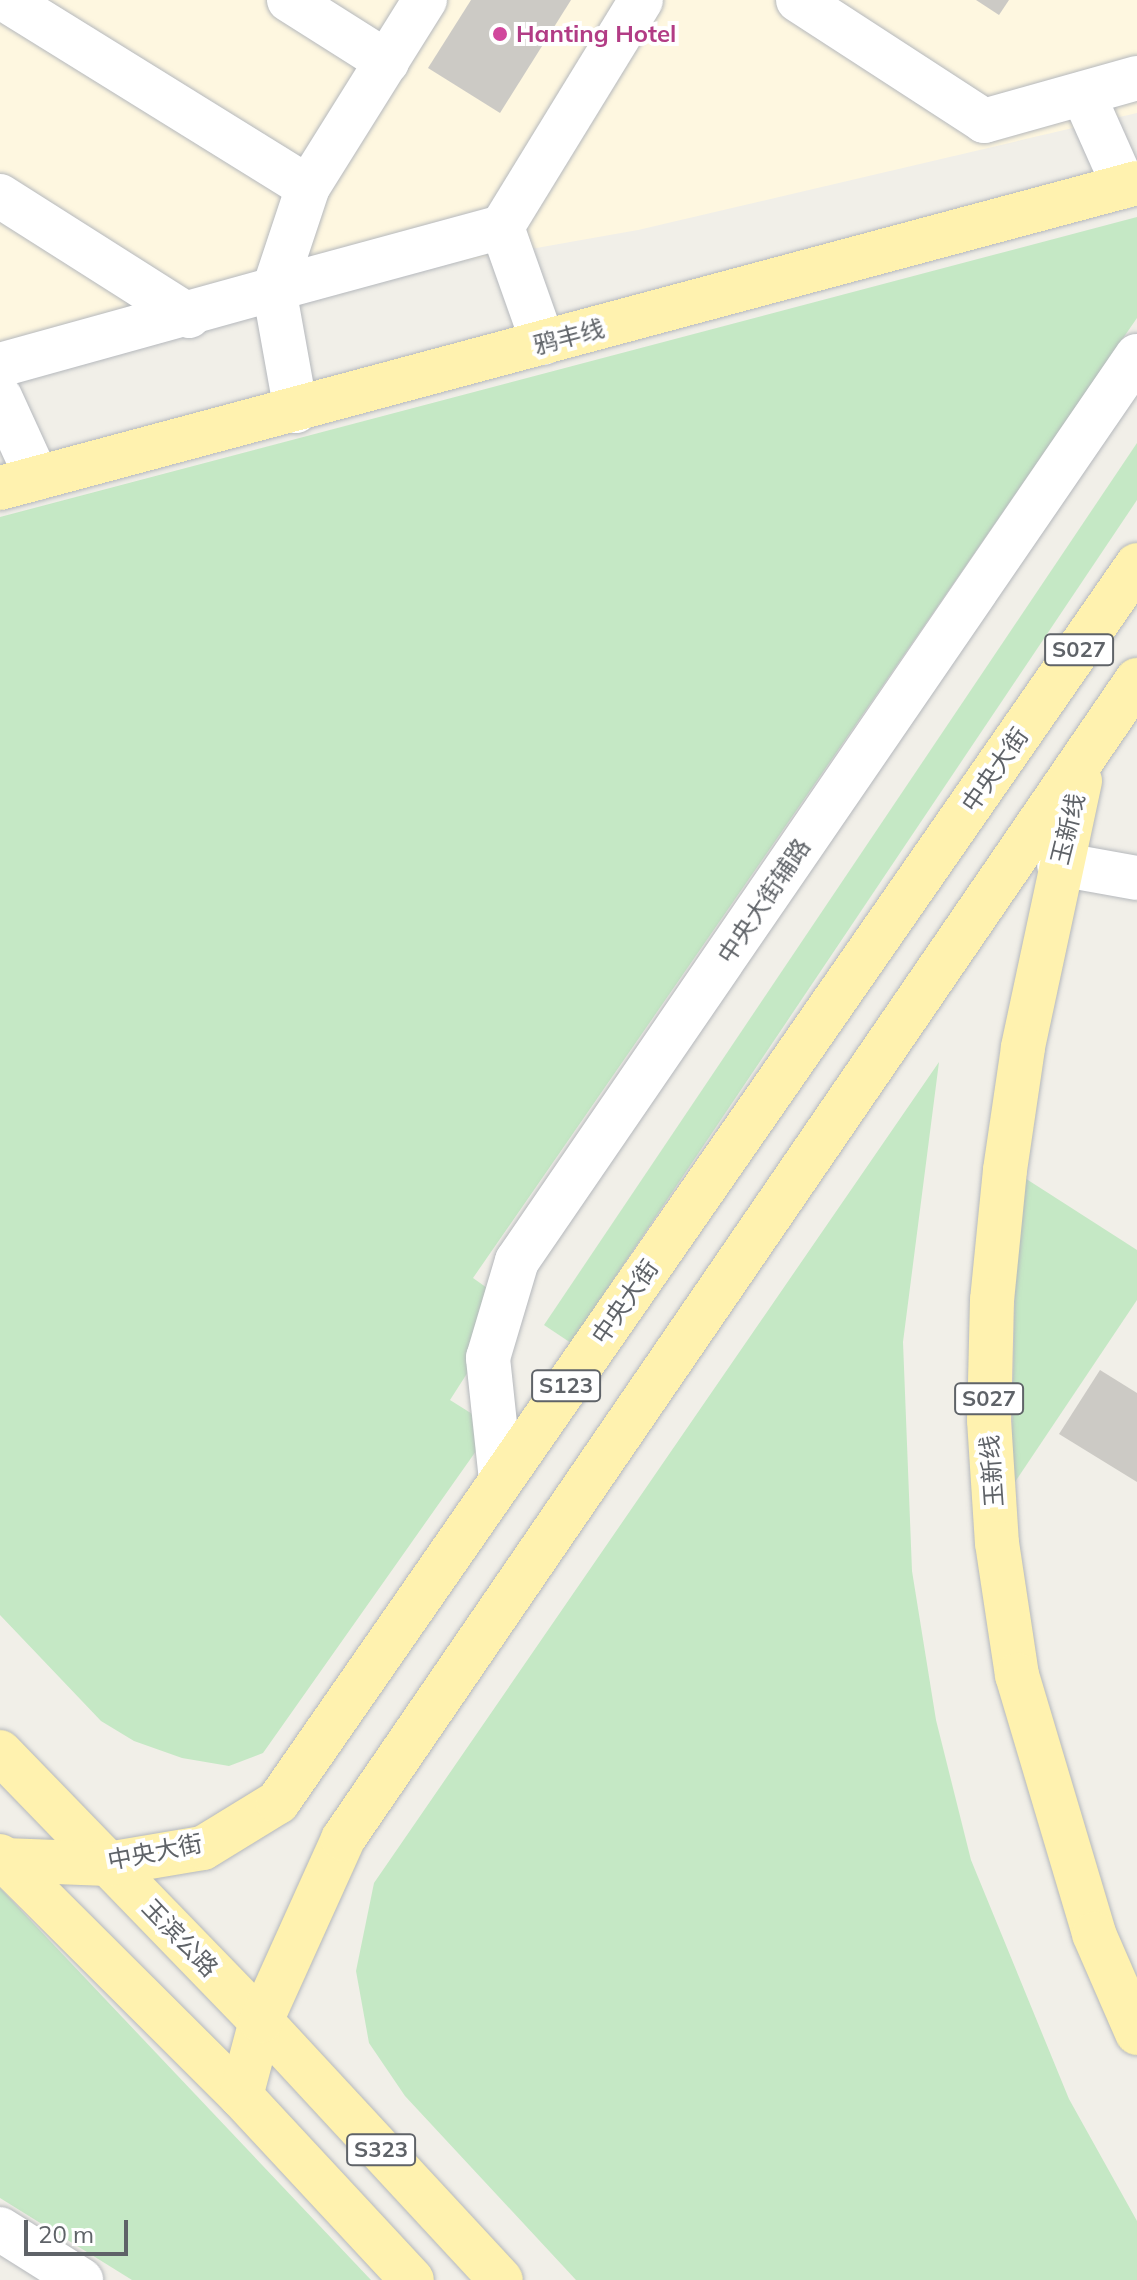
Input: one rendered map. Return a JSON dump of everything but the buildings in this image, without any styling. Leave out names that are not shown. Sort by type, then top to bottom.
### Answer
[{"type":"main road","name":"鸦丰线","points":[[19,483],[1131,184]]},
{"type":"main road","name":"中央大街","points":[[2,1858],[108,1864],[203,1848],[278,1802],[1137,565]]},
{"type":"main road","name":"S027","points":[[1087,751],[1137,680]]},
{"type":"main road","name":"玉新线","points":[[1087,751],[1059,864],[1005,1170],[992,1300],[991,1451],[997,1543],[1017,1675],[1094,1934],[1137,2033]]},
{"type":"main road","name":"S123","points":[[241,2096],[261,2021],[343,1839],[1087,751]]},
{"type":"main road","name":"玉滨公路","points":[[0,1752],[261,2021]]},
{"type":"main road","points":[[2,1858],[241,2096]]},
{"type":"main road","name":"S323","points":[[261,2021],[501,2280]]},
{"type":"main road","name":"S323","points":[[241,2096],[412,2280]]},
{"type":"street","points":[[289,0],[387,62]]},
{"type":"street","points":[[296,411],[274,289],[308,187],[425,0]]},
{"type":"street","points":[[0,365],[189,316],[274,289],[502,227],[641,0]]},
{"type":"street","points":[[798,0],[984,121],[1137,78]]},
{"type":"street","points":[[12,11],[308,187]]},
{"type":"street","points":[[1083,94],[1131,184]]},
{"type":"street","points":[[0,196],[189,316]]},
{"type":"street","points":[[502,227],[543,343]]},
{"type":"street","name":"中央大街辅路","points":[[501,1480],[488,1358],[517,1261],[1137,356]]},
{"type":"street","points":[[0,397],[19,483]]},
{"type":"street","points":[[1059,864],[1137,878]]},
{"type":"street","points":[[0,2229],[81,2280]]},
{"type":"shaded area","points":[[0,0],[1137,0],[1137,113],[638,230],[292,291],[0,371]]},
{"type":"green space","points":[[1137,217],[1137,318],[473,1278],[511,1305],[450,1400],[493,1427],[263,1753],[229,1766],[182,1758],[134,1741],[101,1721],[0,1615],[0,517]]},
{"type":"green space","points":[[1137,443],[1137,500],[571,1343],[544,1325]]},
{"type":"green space","points":[[939,1062],[903,1342],[912,1571],[936,1720],[971,1860],[1069,2099],[1137,2221],[1137,2280],[576,2280],[405,2096],[369,2043],[356,1971],[374,1883]]},
{"type":"green space","points":[[1017,1173],[1137,1250],[1137,1300],[1011,1488]]},
{"type":"green space","points":[[0,1888],[371,2280],[132,2280],[0,2198]]},
{"type":"place","name":"Hanting Hotel","points":[[500,34]]}]
